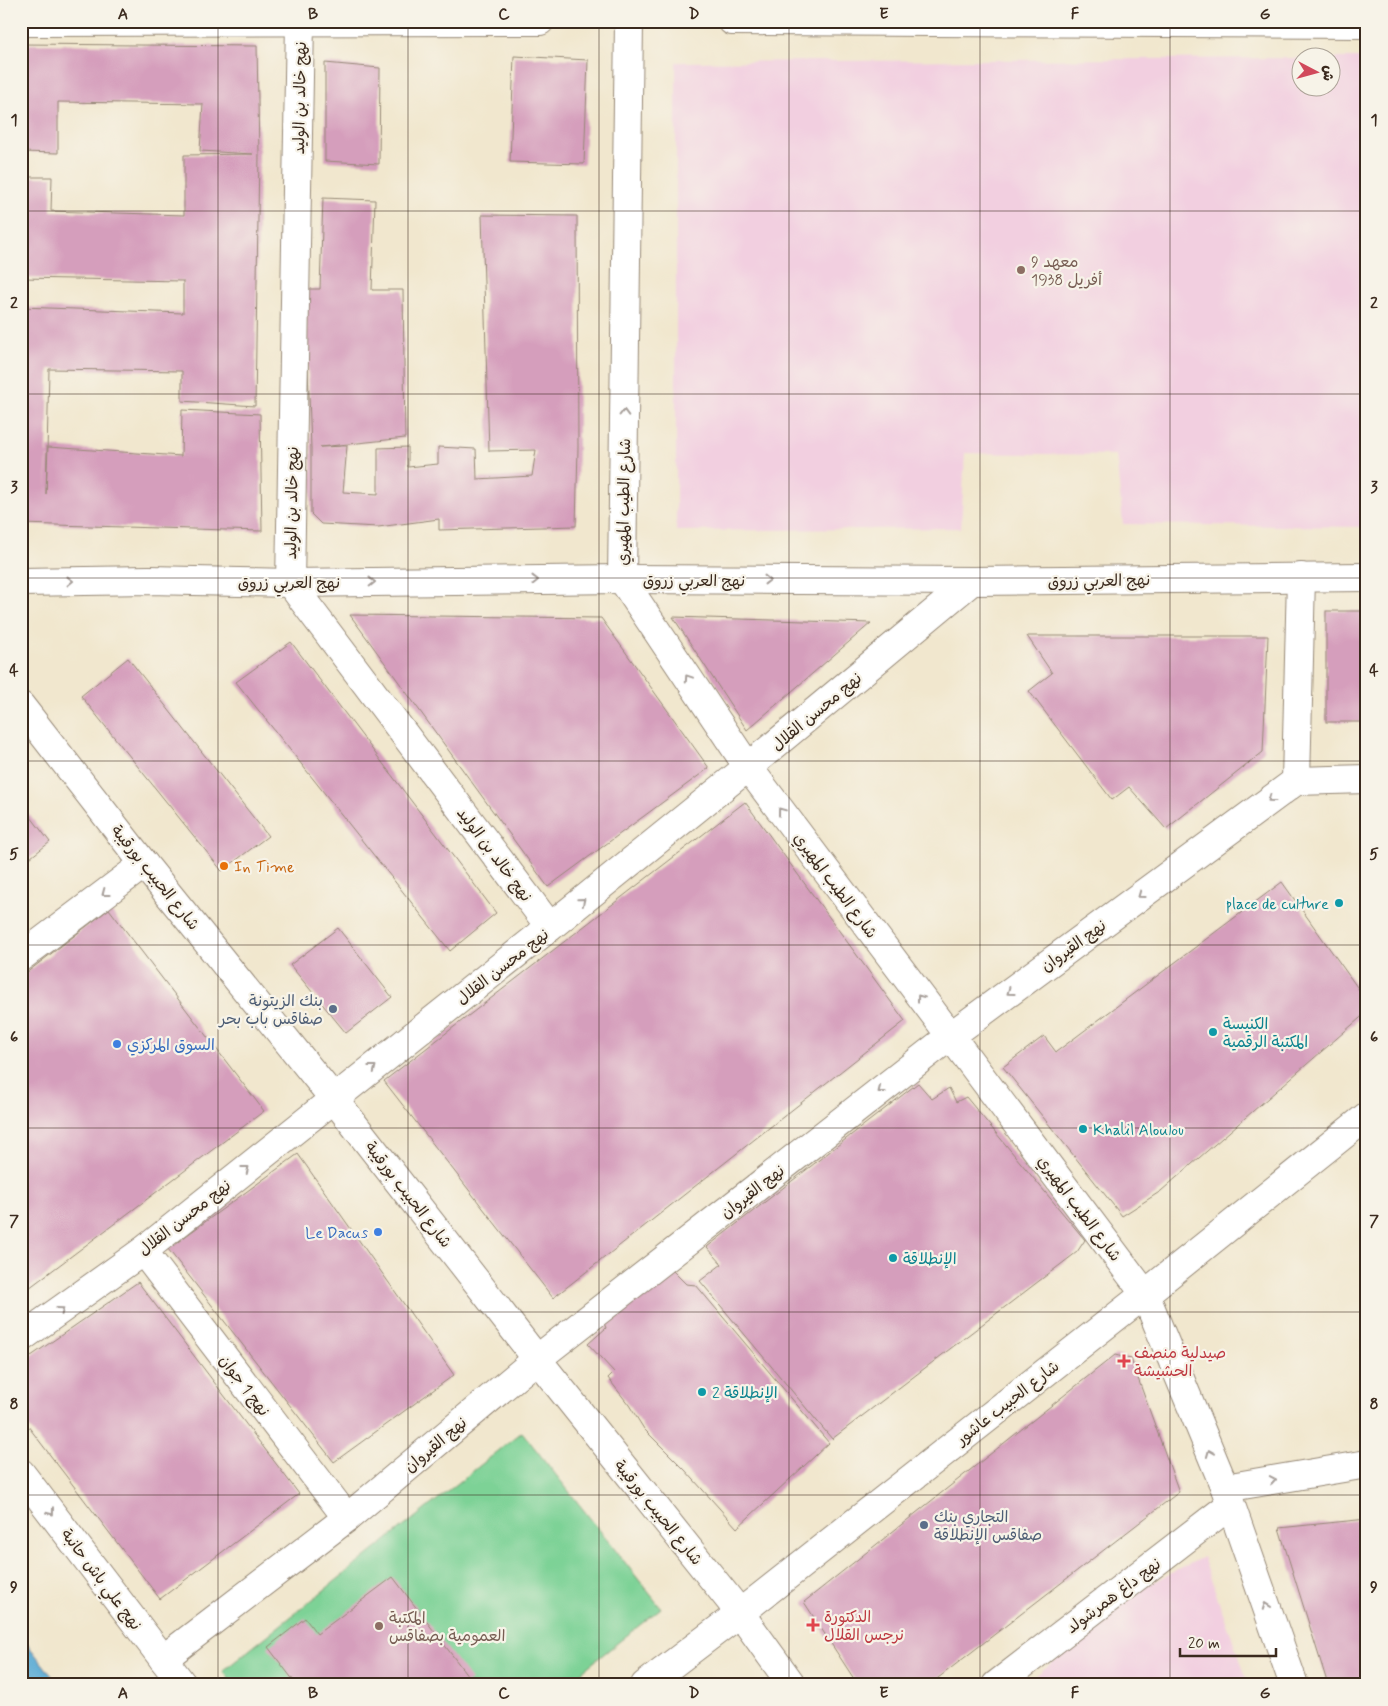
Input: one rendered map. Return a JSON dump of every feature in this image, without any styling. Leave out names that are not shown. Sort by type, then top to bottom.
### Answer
[{"type":"street","points":[[21,22],[540,21]]},
{"type":"street","name":"شارع الطيب المهيري","points":[[629,21],[622,580],[748,767],[1145,1294],[1228,1497],[1294,1685]]},
{"type":"street","points":[[732,21],[1294,22],[1367,24]]},
{"type":"street","name":"نهج خالد بن الوليد","points":[[300,22],[290,583],[550,928]]},
{"type":"street","name":"نهج العربي زروق","points":[[21,582],[148,580],[290,583],[622,580],[972,581],[1367,577]]},
{"type":"street","points":[[1301,578],[1296,781],[1367,779]]},
{"type":"street","name":"نهج محسن القلال","points":[[21,1338],[143,1251],[550,928],[972,581]]},
{"type":"street","name":"شارع الحبيب بورقيبة","points":[[21,706],[144,864],[334,1099],[740,1613],[792,1685]]},
{"type":"street","name":"نهج القيروان","points":[[163,1659],[347,1518],[537,1358],[950,1037],[1296,781]]},
{"type":"street","points":[[21,957],[144,864]]},
{"type":"street","name":"شارع الحبيب عاشور","points":[[645,1685],[740,1613],[1145,1294],[1367,1116]]},
{"type":"street","name":"نهج 1 جوان","points":[[143,1251],[347,1518]]},
{"type":"street","name":"نهج داغ همرشولد","points":[[996,1685],[1228,1497],[1367,1464]]},
{"type":"street","name":"نهج علي باش حانبة","points":[[21,1473],[184,1685]]},
{"type":"shaded area","name":"معهد 9 أفريل 1938","points":[[1290,58],[1290,98],[1340,98],[1340,58],[1367,58],[1367,527],[1123,524],[1116,455],[965,453],[961,528],[676,531],[676,62]]},
{"type":"shaded area","points":[[1203,1557],[1249,1685],[1024,1685],[1148,1585]]},
{"type":"green space","points":[[522,1432],[661,1608],[565,1685],[234,1685],[223,1671]]},
{"type":"water","points":[[21,1636],[59,1685],[21,1685]]},
{"type":"building","points":[[21,44],[257,46],[259,155],[255,406],[182,401],[182,371],[49,369],[46,494],[48,447],[181,456],[182,410],[260,414],[262,531],[21,524],[21,307],[183,313],[183,281],[21,278],[21,177],[52,177],[51,211],[184,215],[184,155],[253,154],[200,151],[203,104],[58,102],[58,153],[21,152]]},
{"type":"building","points":[[514,56],[588,60],[584,164],[510,162]]},
{"type":"building","points":[[325,63],[380,68],[379,164],[325,161]]},
{"type":"building","points":[[323,198],[375,200],[372,290],[403,290],[405,438],[320,447],[347,446],[343,492],[378,494],[378,448],[408,447],[408,467],[438,464],[438,447],[476,449],[477,479],[532,476],[536,450],[489,451],[482,215],[577,216],[578,448],[576,526],[439,530],[439,519],[378,527],[321,524],[311,514],[311,448],[305,289],[320,289]]},
{"type":"building","points":[[1326,611],[1367,611],[1367,722],[1326,722]]},
{"type":"building","points":[[350,615],[601,618],[709,768],[548,887]]},
{"type":"building","points":[[673,617],[871,623],[747,730]]},
{"type":"building","points":[[1027,636],[1268,636],[1263,752],[1166,829],[1129,787],[1112,800],[1029,691],[1052,673]]},
{"type":"building","points":[[291,642],[496,913],[450,951],[236,682]]},
{"type":"building","points":[[128,658],[268,836],[222,871],[81,696]]},
{"type":"building","points":[[745,802],[905,1021],[553,1298],[384,1081]]},
{"type":"building","points":[[21,804],[50,842],[21,865]]},
{"type":"building","name":"الكنيسة المكتبة الرقمية","points":[[1282,882],[1367,1001],[1367,1012],[1161,1191],[1122,1216],[1003,1067],[1044,1036],[1056,1052]]},
{"type":"building","name":"السوق المركزي","points":[[109,909],[264,1111],[21,1294],[21,977]]},
{"type":"building","points":[[338,928],[392,997],[346,1033],[290,965]]},
{"type":"building","name":"الإنطلاقة","points":[[918,1083],[932,1099],[949,1088],[956,1102],[966,1097],[1085,1240],[1077,1252],[832,1439],[700,1281],[722,1264],[707,1247]]},
{"type":"building","points":[[298,1154],[454,1375],[334,1462],[168,1249]]},
{"type":"building","name":"الإنطلاقة 2","points":[[670,1268],[686,1284],[696,1285],[829,1443],[737,1528],[685,1470],[644,1429],[629,1405],[608,1378],[614,1372],[588,1344],[606,1328],[603,1321]]},
{"type":"building","points":[[138,1282],[299,1494],[160,1599],[21,1417],[21,1363]]},
{"type":"building","points":[[1115,1355],[1131,1359],[1179,1492],[929,1685],[858,1685],[804,1602]]},
{"type":"building","points":[[1367,1519],[1367,1685],[1328,1685],[1279,1528]]},
{"type":"building","name":"المكتبة العمومية بصفاقس","points":[[393,1577],[471,1680],[464,1685],[297,1685],[268,1647],[305,1618],[317,1634]]},
{"type":"place","name":"معهد 9 أفريل 1938","points":[[1021,270]]},
{"type":"place","name":"In Time","points":[[224,866]]},
{"type":"place","name":"place de culture","points":[[1339,903]]},
{"type":"place","name":"بنك الزيتونة صفاقس باب بحر","points":[[333,1009]]},
{"type":"place","name":"الكنيسة المكتبة الرقمية","points":[[1213,1032]]},
{"type":"place","name":"السوق المركزي","points":[[117,1044]]},
{"type":"place","name":"Khalil Aloulou","points":[[1083,1129]]},
{"type":"place","name":"Le Dacus","points":[[378,1232]]},
{"type":"place","name":"الإنطلاقة","points":[[893,1258]]},
{"type":"place","name":"صيدلية منصف الحشيشة","points":[[1124,1361]]},
{"type":"place","name":"الإنطلاقة 2","points":[[702,1392]]},
{"type":"place","name":"التجاري بنك صفاقس الإنطلاقة","points":[[924,1525]]},
{"type":"place","name":"الدكتورة نرجس القلال","points":[[813,1625]]},
{"type":"place","name":"المكتبة العمومية بصفاقس","points":[[379,1626]]}]
